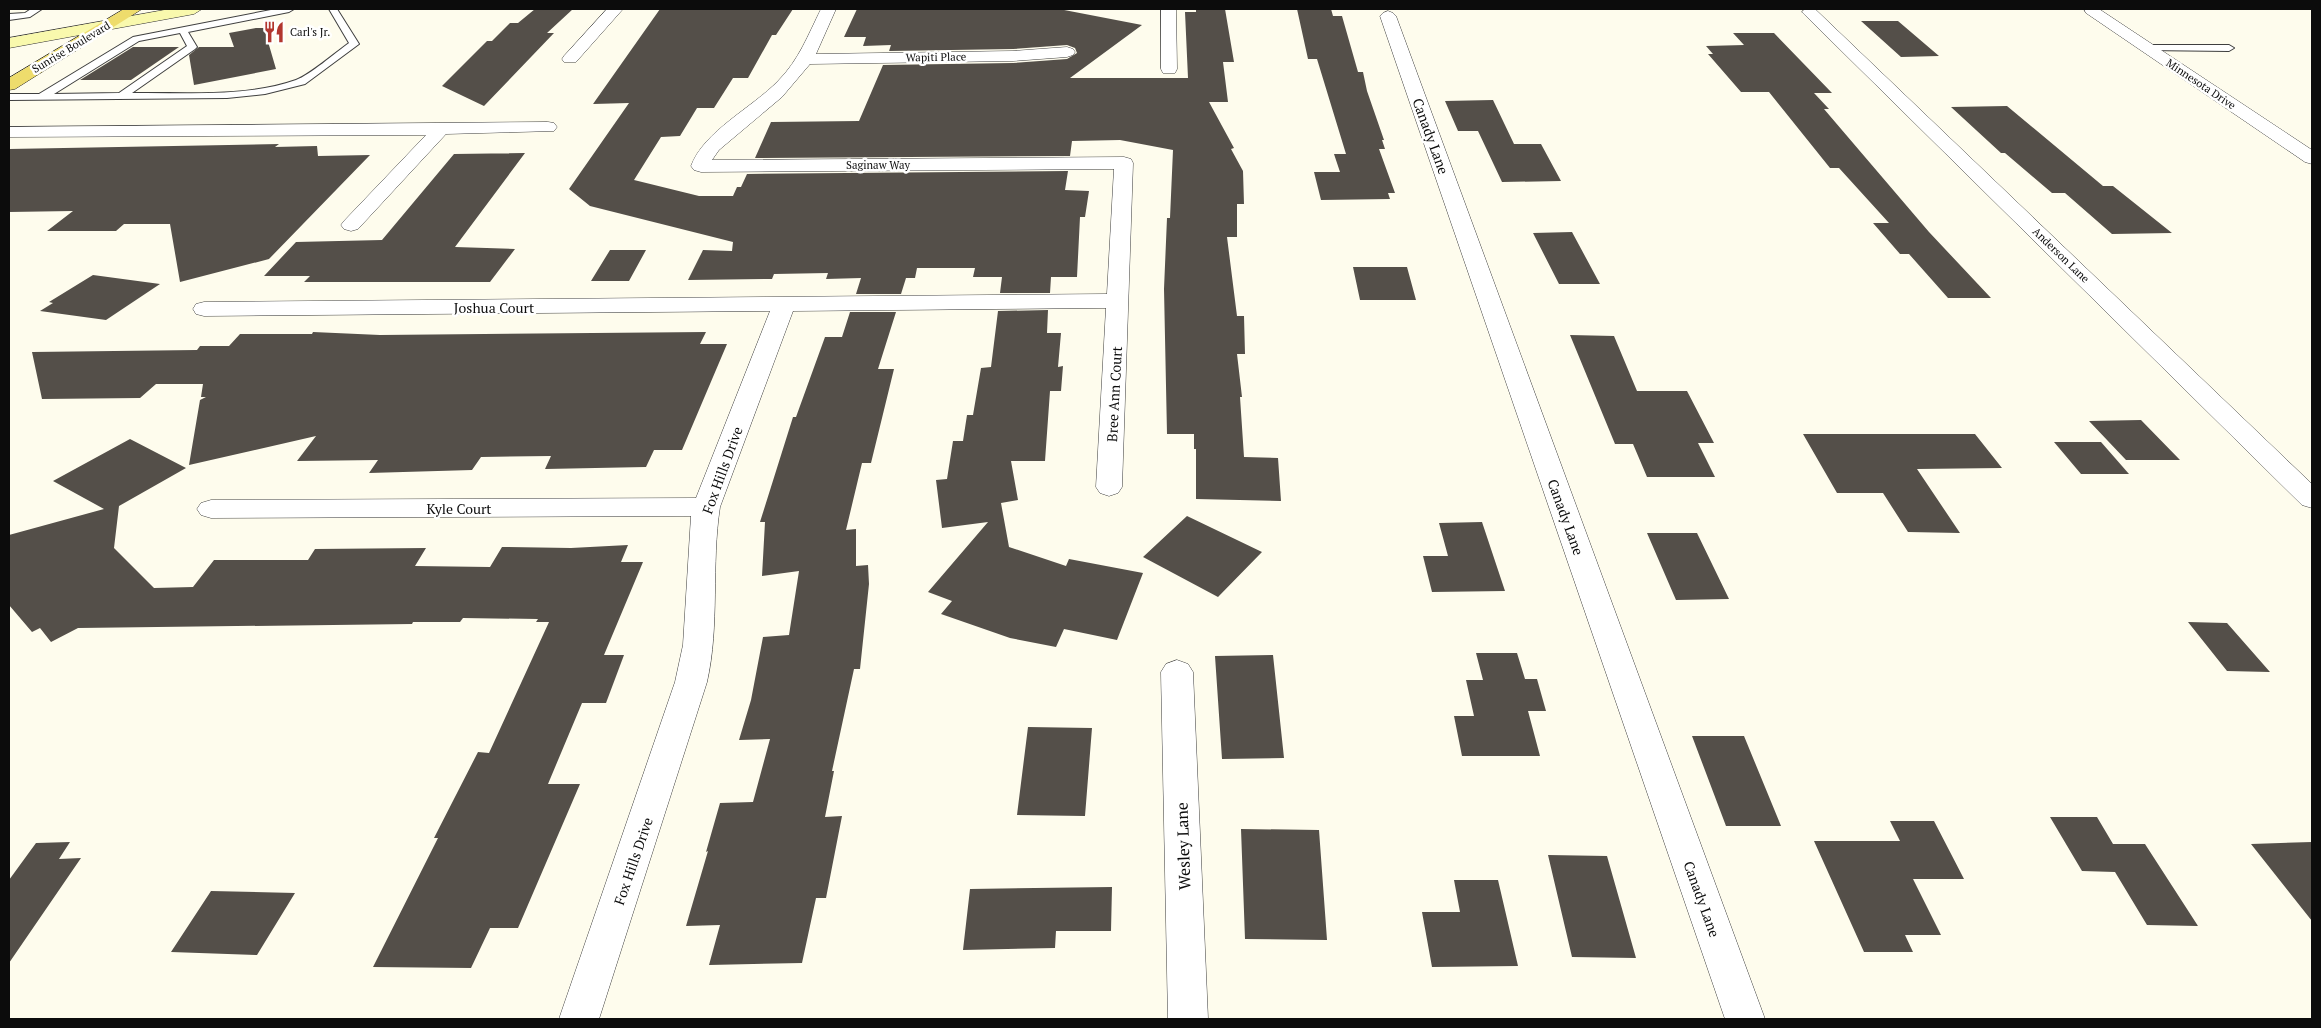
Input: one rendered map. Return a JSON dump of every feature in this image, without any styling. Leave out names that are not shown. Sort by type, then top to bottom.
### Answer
[{"type":"main road","points":[[9,32],[135,9]]},
{"type":"main road","name":"Sunrise Boulevard","points":[[9,85],[135,9]]},
{"type":"main road","points":[[9,43],[194,9]]},
{"type":"main road","name":"Sunrise Boulevard","points":[[24,55],[89,16]]},
{"type":"street","points":[[570,59],[615,9]]},
{"type":"street","name":"Saginaw Way","points":[[828,9],[805,59],[794,75],[775,94],[712,146],[705,154],[701,166],[1124,163],[1119,301]]},
{"type":"street","points":[[1168,9],[1170,69]]},
{"type":"street","name":"Minnesota Drive","points":[[2091,10],[2312,158]]},
{"type":"street","name":"Anderson Lane","points":[[1810,12],[2312,499]]},
{"type":"street","name":"Canady Lane","points":[[1388,16],[1745,1019]]},
{"type":"street","name":"Wapiti Place","points":[[805,59],[1014,56],[1067,52]]},
{"type":"street","points":[[9,132],[548,127]]},
{"type":"street","points":[[351,224],[441,129]]},
{"type":"street","points":[[784,305],[1119,301]]},
{"type":"street","name":"Bree Ann Court","points":[[1110,487],[1119,301]]},
{"type":"street","name":"Joshua Court","points":[[204,308],[784,305]]},
{"type":"street","name":"Fox Hills Drive","points":[[579,1019],[685,705],[694,673],[698,644],[700,535],[706,507],[784,305]]},
{"type":"street","name":"Kyle Court","points":[[211,509],[706,507]]},
{"type":"street","name":"Wesley Lane","points":[[1177,672],[1188,1019]]},
{"type":"lane","points":[[9,17],[27,14],[37,9]]},
{"type":"lane","points":[[41,97],[136,39],[288,9]]},
{"type":"lane","points":[[9,97],[227,95],[266,91],[301,82],[354,44],[333,9]]},
{"type":"lane","points":[[121,96],[192,47],[183,30]]},
{"type":"lane","points":[[2148,48],[2229,48]]},
{"type":"building","points":[[535,9],[573,9],[547,33],[554,33],[484,106],[442,86],[487,41],[492,41],[510,23],[518,23]]},
{"type":"building","points":[[660,9],[793,9],[776,35],[772,35],[748,78],[733,78],[714,108],[697,108],[680,136],[661,137],[634,180],[699,196],[733,196],[737,187],[741,187],[747,174],[1068,171],[1065,190],[1089,191],[1085,217],[1080,217],[1077,277],[1051,277],[1050,293],[1000,293],[1002,277],[973,277],[975,268],[917,268],[915,278],[906,278],[901,294],[856,294],[861,278],[826,279],[828,273],[774,274],[772,279],[688,280],[703,250],[732,251],[733,242],[590,206],[569,189],[629,103],[593,104]]},
{"type":"building","points":[[857,9],[1059,9],[1142,25],[1070,78],[1188,78],[1185,12],[1196,12],[1196,9],[1225,9],[1234,62],[1223,62],[1228,102],[1209,102],[1234,148],[1231,149],[1243,171],[1244,204],[1237,204],[1237,237],[1227,237],[1237,316],[1244,316],[1245,354],[1237,354],[1242,397],[1240,397],[1244,457],[1278,458],[1281,501],[1196,499],[1196,449],[1194,449],[1194,434],[1167,434],[1164,289],[1167,218],[1170,218],[1173,150],[1120,140],[1072,141],[1070,156],[755,158],[771,122],[859,121],[883,65],[1013,63],[1067,59],[1077,53],[1075,48],[1067,45],[1013,49],[889,51],[891,45],[863,46],[866,37],[844,37]]},
{"type":"building","points":[[1297,9],[1331,9],[1333,16],[1342,16],[1358,72],[1363,72],[1367,91],[1384,140],[1382,140],[1385,149],[1379,149],[1395,193],[1388,193],[1390,199],[1321,200],[1314,172],[1340,172],[1334,154],[1346,154],[1317,59],[1308,59]]},
{"type":"building","points":[[1861,21],[1898,21],[1939,56],[1901,57]]},
{"type":"building","points":[[264,28],[276,69],[194,85],[189,55],[199,47],[234,47],[229,33]]},
{"type":"building","points":[[1733,33],[1774,33],[1832,93],[1814,93],[1829,109],[1824,109],[1929,232],[1991,298],[1948,298],[1909,254],[1900,254],[1873,223],[1889,223],[1839,168],[1830,168],[1769,92],[1741,92],[1708,54],[1713,54],[1706,46],[1744,45]]},
{"type":"building","points":[[133,47],[179,47],[131,80],[80,80]]},
{"type":"building","points":[[1493,100],[1514,144],[1541,144],[1561,181],[1502,182],[1478,131],[1458,131],[1445,101]]},
{"type":"building","points":[[2007,106],[2103,186],[2113,186],[2172,233],[2112,234],[2065,193],[2052,193],[2005,153],[2001,153],[1951,107]]},
{"type":"building","points":[[279,144],[275,147],[317,146],[318,156],[370,155],[269,259],[180,282],[170,224],[124,224],[116,231],[47,231],[73,211],[9,212],[9,149]]},
{"type":"building","points":[[525,153],[455,247],[515,249],[490,282],[304,282],[310,276],[264,276],[296,242],[382,240],[454,154]]},
{"type":"building","points":[[1572,232],[1600,284],[1559,284],[1533,233]]},
{"type":"building","points":[[610,250],[646,250],[629,281],[591,281]]},
{"type":"building","points":[[1353,267],[1407,267],[1416,300],[1360,300]]},
{"type":"building","points":[[93,275],[160,284],[106,320],[40,311],[53,303],[49,302]]},
{"type":"building","points":[[1048,310],[1047,333],[1061,333],[1058,367],[1063,366],[1061,391],[1050,391],[1045,461],[1011,461],[1018,500],[1001,503],[1009,547],[1066,566],[1069,559],[1143,573],[1117,640],[1064,629],[1056,647],[1010,638],[941,614],[952,601],[928,592],[988,522],[942,528],[936,480],[947,479],[953,441],[963,441],[967,415],[973,415],[981,368],[991,367],[998,311]]},
{"type":"building","points":[[850,312],[896,312],[878,369],[894,369],[871,463],[862,463],[846,530],[856,529],[856,566],[868,565],[869,584],[860,669],[854,669],[832,771],[834,771],[825,817],[842,816],[826,898],[816,898],[802,963],[709,965],[720,925],[686,926],[720,803],[753,802],[770,739],[739,740],[751,700],[763,637],[789,635],[799,571],[762,576],[765,522],[760,522],[793,417],[796,417],[825,337],[842,337]]},
{"type":"building","points":[[313,332],[380,335],[706,332],[700,344],[727,344],[682,450],[654,450],[646,467],[545,469],[551,456],[481,457],[472,470],[369,473],[378,460],[297,461],[316,436],[189,465],[200,400],[206,397],[201,397],[203,384],[156,384],[140,398],[42,399],[32,352],[197,350],[200,346],[229,346],[240,334],[312,334]]},
{"type":"building","points":[[1570,335],[1614,336],[1637,391],[1687,391],[1714,443],[1698,443],[1715,477],[1647,477],[1633,444],[1615,444]]},
{"type":"building","points":[[2141,420],[2180,460],[2126,460],[2089,421]]},
{"type":"building","points":[[1803,434],[1975,434],[2002,468],[1917,469],[1960,533],[1908,532],[1883,493],[1837,493]]},
{"type":"building","points":[[130,439],[186,468],[119,506],[114,548],[154,588],[193,587],[214,560],[308,560],[315,549],[426,548],[415,566],[490,567],[502,547],[571,548],[628,545],[621,562],[643,562],[604,655],[624,655],[606,703],[582,703],[548,784],[580,784],[518,928],[490,928],[471,968],[373,967],[438,838],[434,838],[478,752],[489,753],[549,622],[536,622],[538,619],[463,618],[460,622],[413,622],[412,624],[78,628],[51,642],[40,628],[32,632],[9,605],[9,535],[104,509],[53,481]]},
{"type":"building","points":[[2054,442],[2101,442],[2129,474],[2081,474]]},
{"type":"building","points":[[1187,516],[1262,552],[1218,597],[1143,557]]},
{"type":"building","points":[[1482,522],[1505,591],[1432,592],[1423,556],[1448,556],[1439,523]]},
{"type":"building","points":[[1647,533],[1697,533],[1729,599],[1676,600]]},
{"type":"building","points":[[2188,622],[2227,623],[2270,672],[2227,671]]},
{"type":"building","points":[[1476,653],[1517,653],[1525,679],[1537,679],[1546,711],[1528,711],[1540,756],[1462,756],[1454,716],[1474,716],[1466,680],[1483,680]]},
{"type":"building","points":[[1273,655],[1284,758],[1222,759],[1215,656]]},
{"type":"building","points":[[1028,727],[1092,728],[1085,816],[1017,815]]},
{"type":"building","points":[[1692,736],[1744,736],[1781,826],[1726,826]]},
{"type":"building","points":[[2050,817],[2097,817],[2113,844],[2145,844],[2198,926],[2147,925],[2115,872],[2082,871]]},
{"type":"building","points":[[1890,821],[1934,821],[1964,879],[1913,879],[1941,935],[1905,935],[1913,952],[1864,952],[1814,841],[1900,841]]},
{"type":"building","points":[[1241,829],[1319,830],[1327,940],[1245,939]]},
{"type":"building","points":[[70,842],[59,859],[81,858],[9,963],[9,880],[36,843]]},
{"type":"building","points":[[2312,842],[2312,921],[2251,844]]},
{"type":"building","points":[[1548,855],[1607,856],[1636,958],[1572,957]]},
{"type":"building","points":[[1454,880],[1498,880],[1518,966],[1432,967],[1422,912],[1460,912]]},
{"type":"building","points":[[1112,887],[1111,931],[1056,931],[1055,948],[963,950],[970,889]]},
{"type":"building","points":[[211,891],[295,893],[257,955],[171,952]]},
{"type":"place","name":"Carl's Jr.","points":[[274,32]]}]
